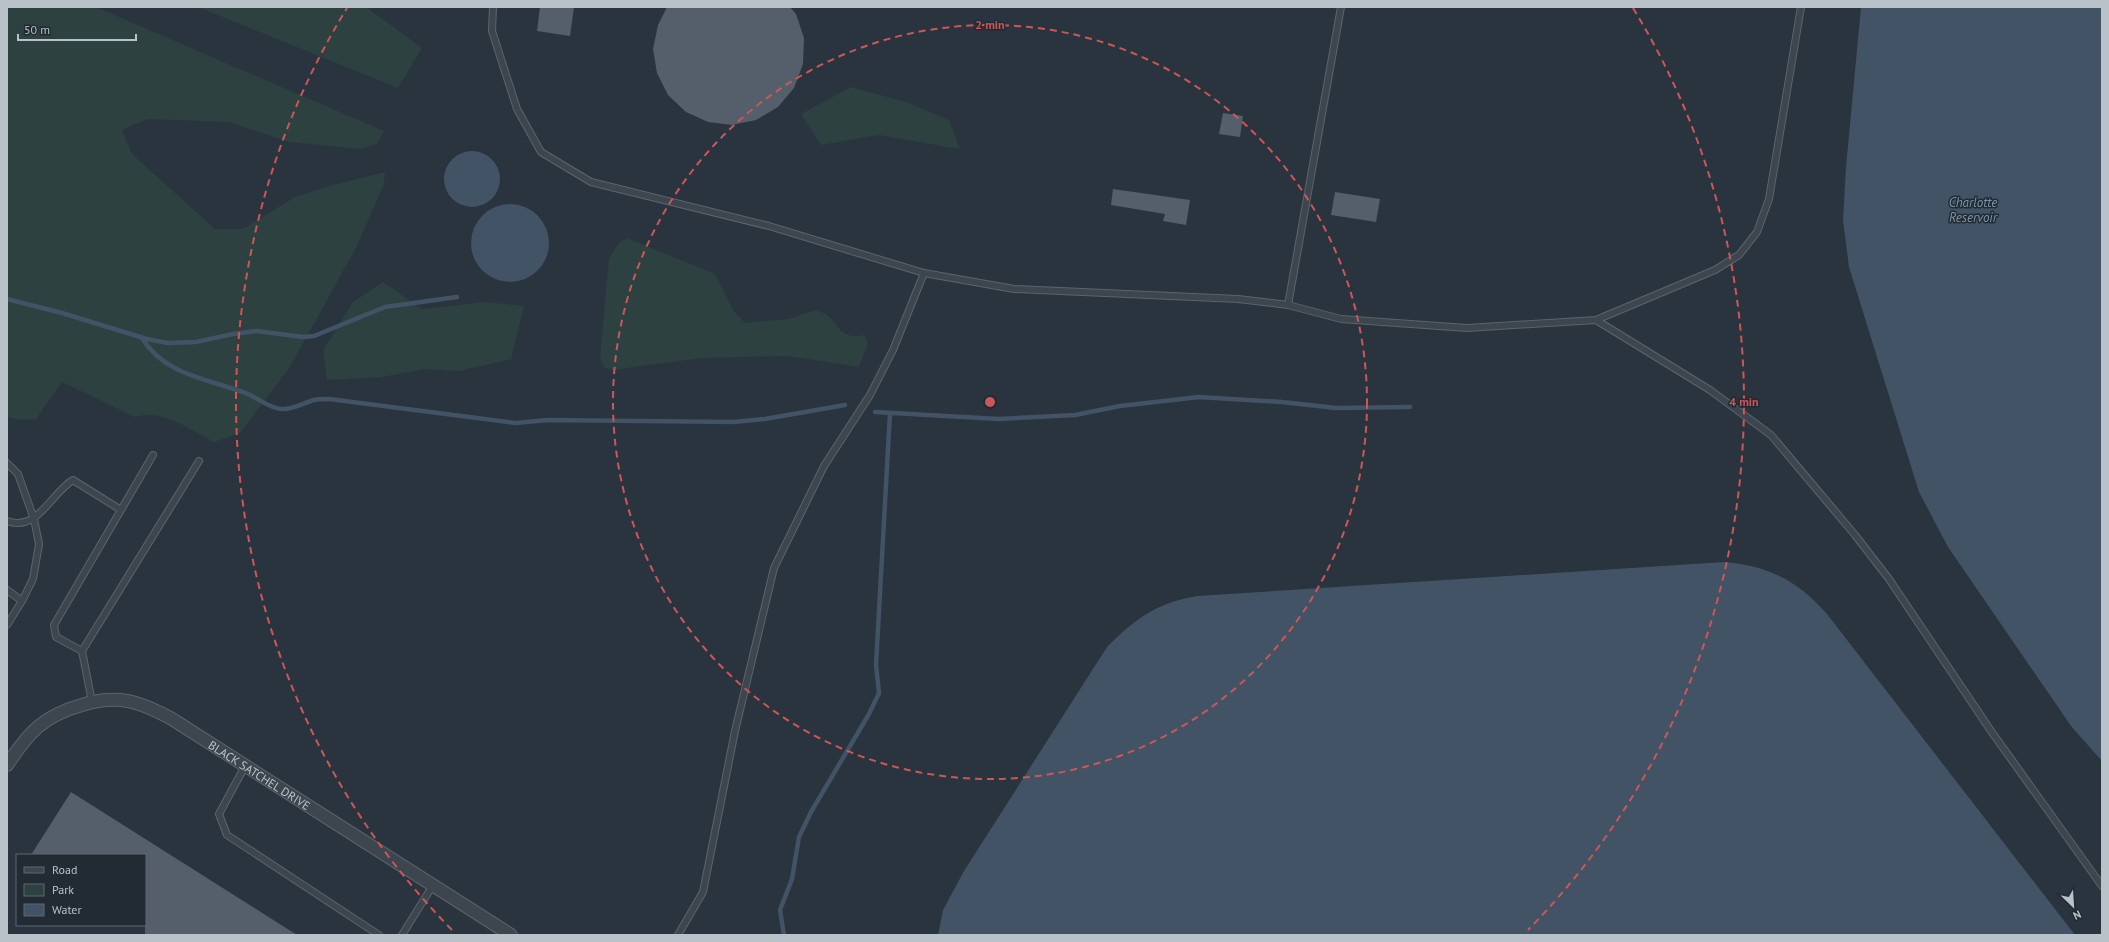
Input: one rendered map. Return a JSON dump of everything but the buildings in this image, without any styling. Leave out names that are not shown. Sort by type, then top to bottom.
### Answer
[{"type":"street","name":"BLACK SATCHEL DRIVE","points":[[7,765],[34,730],[44,721],[61,711],[108,699],[124,700],[151,708],[511,935]]},
{"type":"lane","points":[[493,7],[492,31],[517,109],[541,152],[591,182],[769,226],[924,273],[1014,289],[1238,299],[1288,305],[1341,319],[1467,328],[1596,320],[1714,270],[1739,255],[1757,232],[1769,199],[1801,7]]},
{"type":"lane","points":[[1288,305],[1341,7]]},
{"type":"lane","points":[[678,935],[703,892],[735,732],[774,568],[824,466],[870,395],[893,350],[924,273]]},
{"type":"lane","points":[[1596,320],[1710,390],[1771,435],[1855,535],[1889,579],[1991,731],[2102,886]]},
{"type":"lane","points":[[82,651],[56,637],[54,625],[153,455]]},
{"type":"lane","points":[[92,702],[82,651],[199,461]]},
{"type":"lane","points":[[7,463],[18,474],[34,519],[39,544],[33,579],[22,601],[7,625]]},
{"type":"lane","points":[[7,521],[17,524],[34,519],[72,480],[121,510]]},
{"type":"lane","points":[[7,590],[22,601]]},
{"type":"lane","points":[[245,766],[219,814],[227,835],[379,935]]},
{"type":"lane","points":[[402,935],[433,885]]},
{"type":"green space","points":[[7,7],[96,7],[384,131],[377,144],[360,149],[289,142],[229,122],[147,119],[122,130],[132,154],[215,229],[243,229],[295,197],[336,184],[385,172],[384,184],[357,246],[290,367],[240,433],[214,442],[186,426],[166,418],[156,415],[135,417],[62,382],[36,419],[21,420],[7,417]]},
{"type":"green space","points":[[198,7],[366,7],[422,48],[398,88]]},
{"type":"green space","points":[[851,87],[906,102],[949,120],[960,149],[878,135],[821,145],[801,114]]},
{"type":"green space","points":[[627,238],[715,274],[734,311],[745,323],[780,320],[818,311],[831,318],[842,332],[847,335],[864,335],[868,343],[859,367],[788,356],[702,358],[612,370],[604,367],[600,357],[609,258],[619,243]]},
{"type":"green space","points":[[383,282],[422,309],[485,302],[524,306],[511,359],[459,371],[425,369],[382,377],[327,380],[323,350],[353,302]]},
{"type":"water","name":"Charlotte Reservoir","points":[[1861,7],[2102,7],[2102,761],[2071,726],[1948,547],[1919,492],[1849,267],[1843,220],[1846,167]]},
{"type":"water","points":[[472,151],[483,153],[492,159],[498,168],[500,179],[498,190],[492,199],[483,205],[472,207],[461,205],[452,199],[446,190],[444,179],[446,168],[452,159],[461,153]]},
{"type":"water","points":[[510,204],[525,207],[537,216],[546,228],[549,243],[546,258],[537,270],[525,279],[510,282],[495,279],[483,270],[474,258],[471,243],[474,228],[483,216],[495,207]]},
{"type":"water","points":[[1724,562],[1755,567],[1768,571],[1793,584],[1816,602],[1827,614],[2075,935],[938,935],[943,910],[964,871],[1107,647],[1128,628],[1148,613],[1170,603],[1197,596]]},
{"type":"waterway","points":[[7,299],[62,313],[147,339],[168,343],[196,342],[233,334],[257,331],[303,337],[314,336],[385,307],[457,297]]},
{"type":"waterway","points":[[142,338],[151,350],[162,360],[175,368],[188,374],[245,393],[267,405],[281,409],[294,407],[314,400],[329,399],[515,423],[548,420],[734,422],[765,419],[845,405]]},
{"type":"waterway","points":[[875,412],[999,419],[1075,415],[1120,406],[1199,397],[1282,402],[1336,408],[1410,407]]},
{"type":"waterway","points":[[784,935],[780,910],[792,879],[799,837],[811,812],[869,714],[879,693],[876,665],[890,413]]}]
